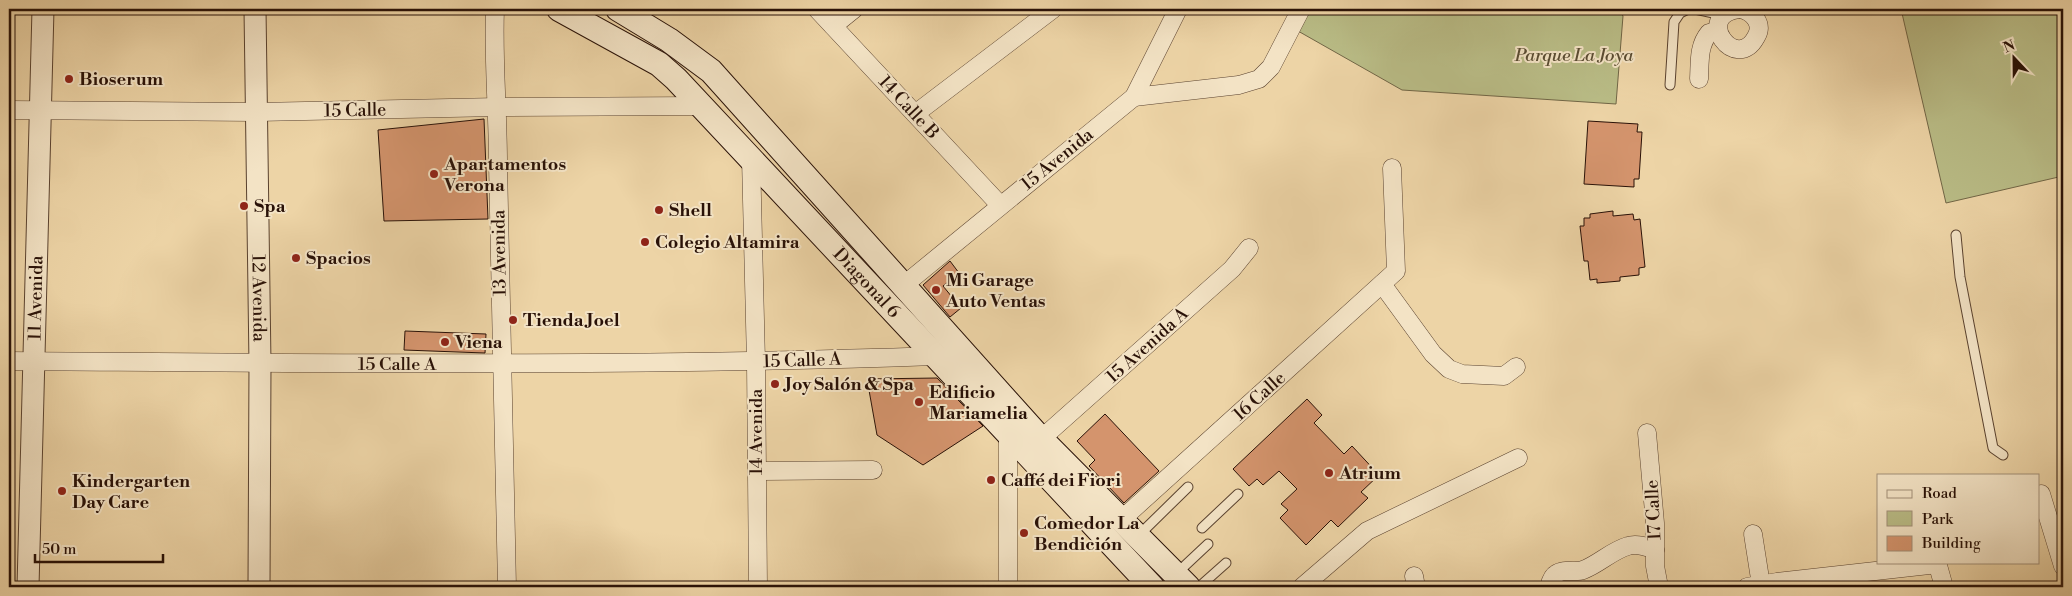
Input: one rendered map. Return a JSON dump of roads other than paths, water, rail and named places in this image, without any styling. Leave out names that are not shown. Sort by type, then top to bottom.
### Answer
[{"type":"main road","name":"Diagonal 6","points":[[559,9],[659,64],[751,158],[1152,587]]},
{"type":"main road","name":"Diagonal 6","points":[[618,9],[684,50],[711,71],[1041,439],[1182,581]]},
{"type":"street","name":"11 Avenida","points":[[28,587],[43,9]]},
{"type":"street","name":"12 Avenida","points":[[255,9],[260,364],[259,587]]},
{"type":"street","name":"13 Avenida","points":[[495,9],[494,42],[498,107],[501,364],[507,587]]},
{"type":"street","name":"14 Calle B","points":[[817,9],[1000,205]]},
{"type":"street","points":[[833,26],[854,9]]},
{"type":"street","points":[[915,114],[1053,9]]},
{"type":"street","name":"15 Avenida","points":[[904,285],[1134,96],[1178,9]]},
{"type":"street","points":[[1134,96],[1239,86],[1259,79],[1271,67],[1301,9]]},
{"type":"street","points":[[1734,11],[1748,11],[1755,17],[1759,25],[1758,34],[1754,42],[1746,48],[1738,49],[1729,46],[1722,40],[1718,32],[1719,23],[1734,11]]},
{"type":"street","points":[[1700,79],[1701,50],[1704,39],[1709,33],[1718,32]]},
{"type":"street","name":"15 Calle","points":[[9,110],[257,112],[498,107],[701,106]]},
{"type":"street","name":"14 Avenida","points":[[751,158],[756,362],[758,587]]},
{"type":"street","name":"16 Calle","points":[[1130,528],[1396,271],[1392,168]]},
{"type":"street","name":"15 Avenida A","points":[[1041,439],[1232,269],[1248,248]]},
{"type":"street","points":[[1382,284],[1433,354],[1449,369],[1462,374],[1504,376],[1516,368]]},
{"type":"street","name":"15 Calle A","points":[[9,361],[501,364],[756,362],[935,356]]},
{"type":"street","name":"17 Calle","points":[[1647,433],[1659,587]]},
{"type":"street","points":[[1008,435],[1008,587]]},
{"type":"street","points":[[1302,587],[1367,531],[1518,458]]},
{"type":"street","points":[[757,471],[872,470]]},
{"type":"street","points":[[2041,494],[2063,566]]},
{"type":"street","points":[[1753,534],[1766,585],[1929,564]]},
{"type":"street","points":[[1549,587],[1556,574],[1566,571],[1580,571],[1630,545],[1655,550]]},
{"type":"street","points":[[1937,564],[1944,587]]},
{"type":"lane","points":[[1670,85],[1674,22],[1680,13],[1688,9]]},
{"type":"lane","points":[[1695,9],[1734,11]]},
{"type":"lane","points":[[1956,235],[1960,277],[1994,448],[2003,455]]},
{"type":"lane","points":[[1130,528],[1188,487]]},
{"type":"lane","points":[[1202,528],[1238,494]]},
{"type":"lane","points":[[1182,581],[1208,544]]},
{"type":"lane","points":[[1199,587],[1226,563]]},
{"type":"place","name":"Bioserum","points":[[69,79]]},
{"type":"place","name":"Apartamentos Verona","points":[[434,174]]},
{"type":"place","name":"Spa","points":[[244,206]]},
{"type":"place","name":"Shell","points":[[659,210]]},
{"type":"place","name":"Colegio Altamira","points":[[645,242]]},
{"type":"place","name":"Spacios","points":[[296,258]]},
{"type":"place","name":"Mi Garage Auto Ventas","points":[[936,290]]},
{"type":"place","name":"Tienda Joel","points":[[513,320]]},
{"type":"place","name":"Viena","points":[[445,342]]},
{"type":"place","name":"Joy Salón & Spa","points":[[775,384]]},
{"type":"place","name":"Edificio Mariamelia","points":[[919,402]]},
{"type":"place","name":"Atrium","points":[[1329,473]]},
{"type":"place","name":"Caffé dei Fiori","points":[[991,480]]},
{"type":"place","name":"Kindergarten Day Care","points":[[62,491]]},
{"type":"place","name":"Comedor La Bendición","points":[[1024,533]]},
{"type":"park label","name":"Parque La Joya","points":[[1574,55]]}]
